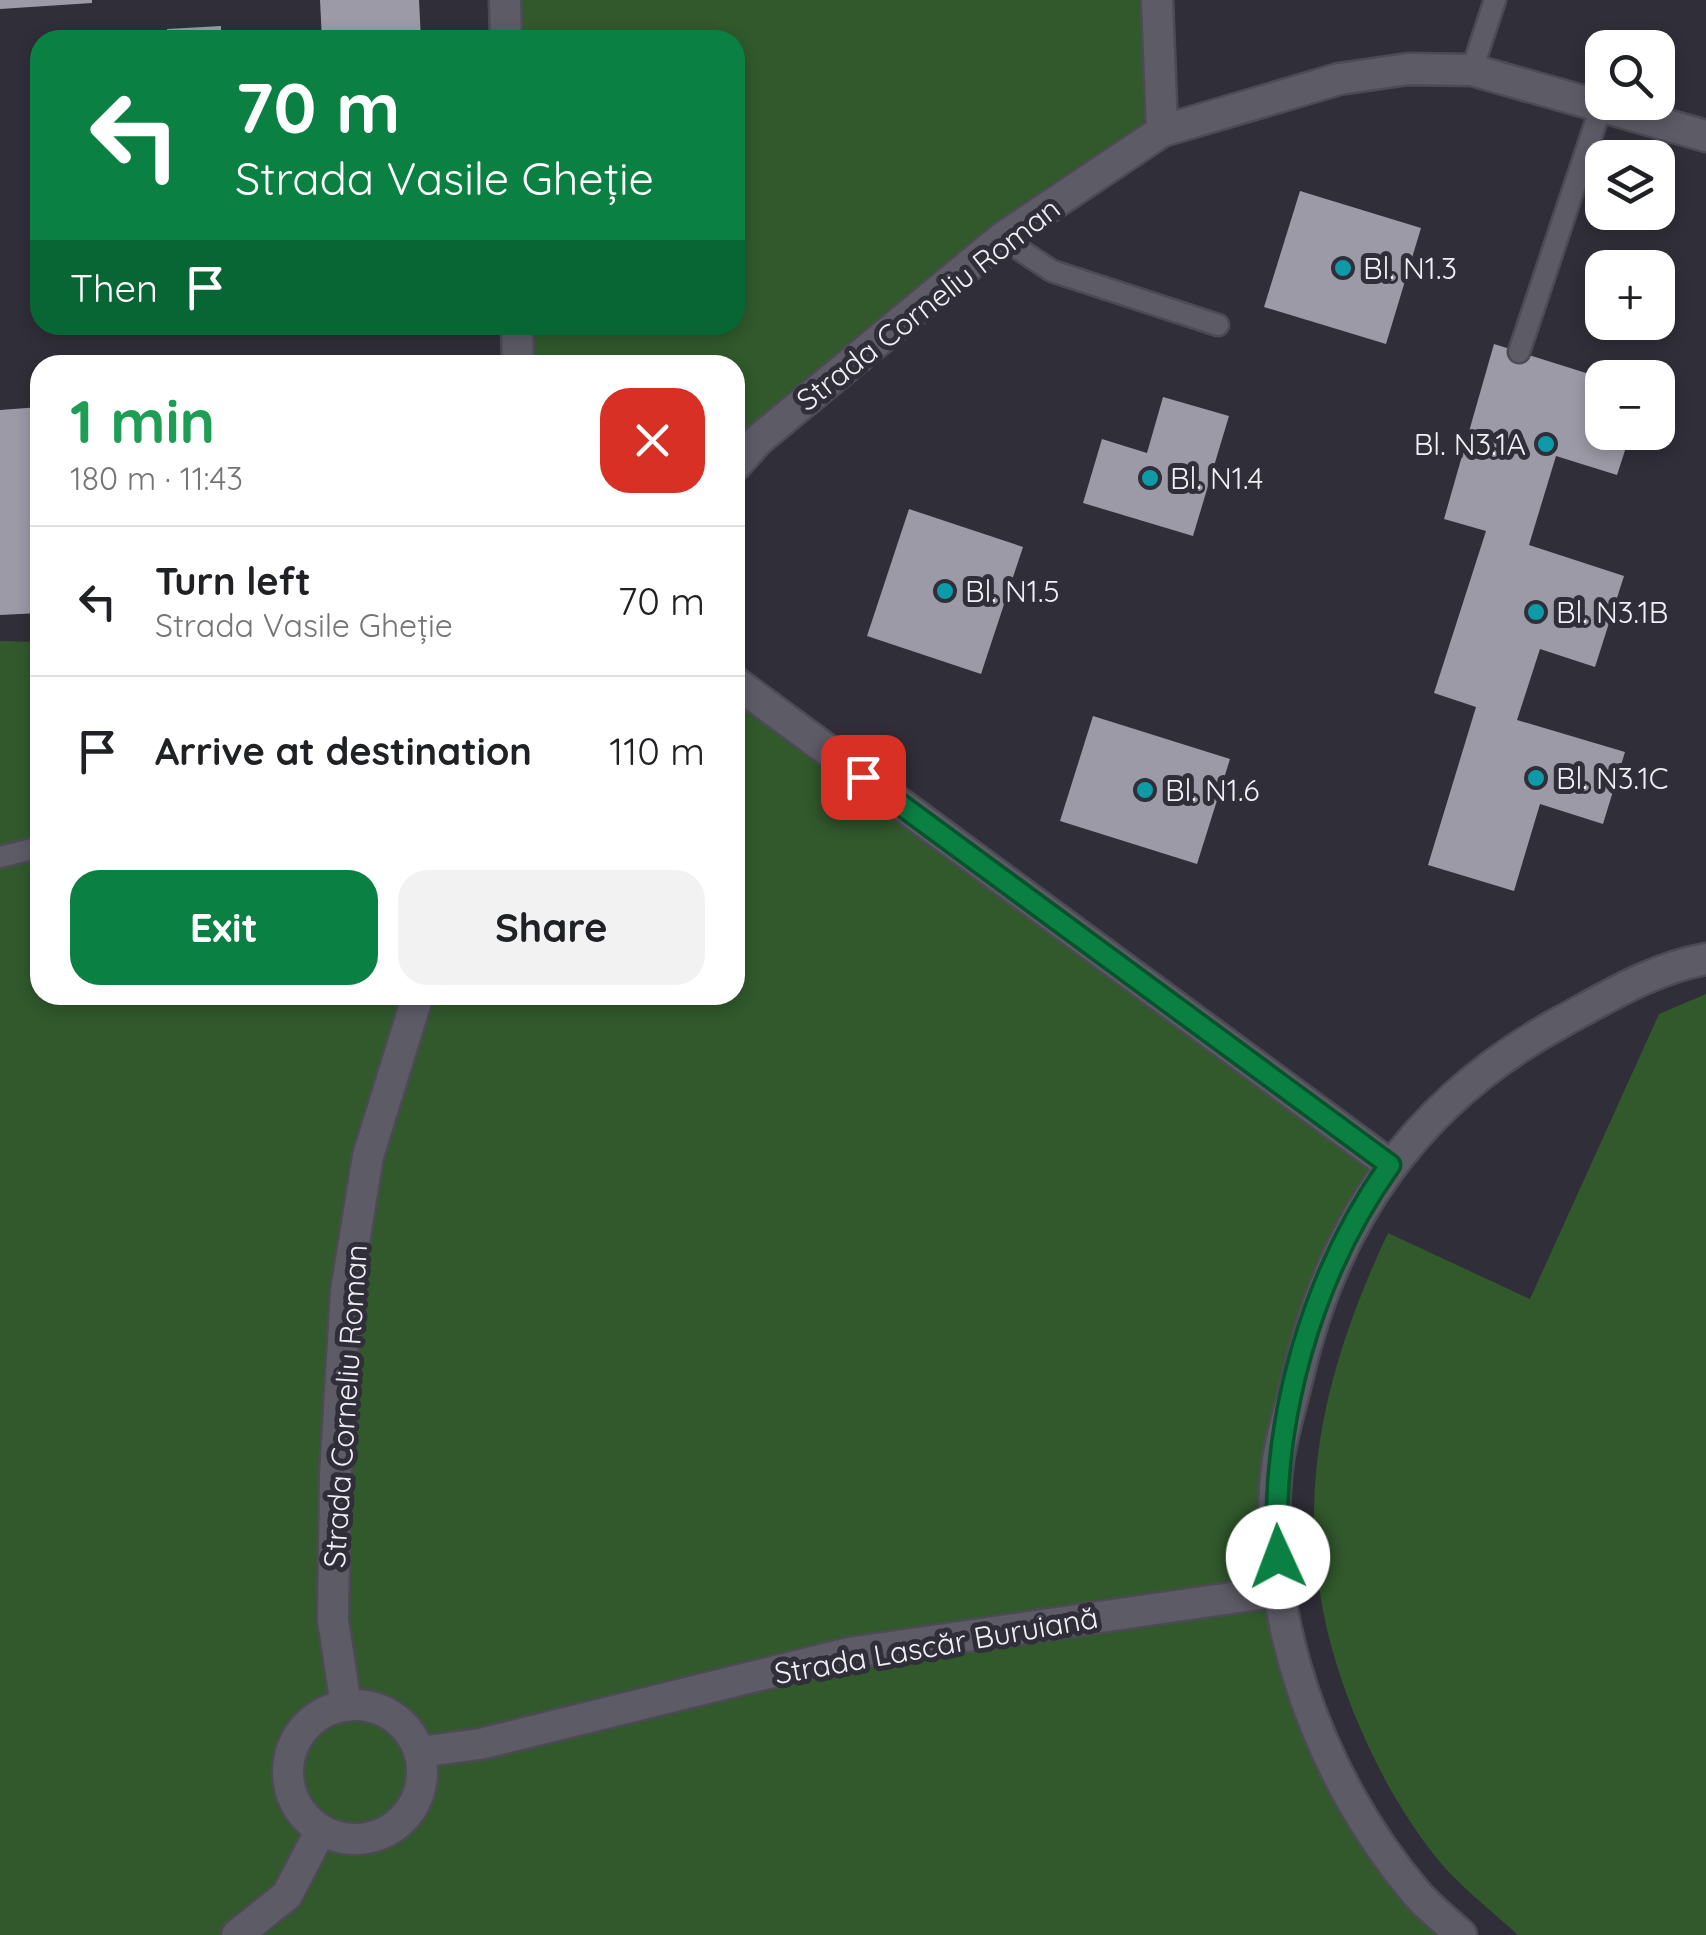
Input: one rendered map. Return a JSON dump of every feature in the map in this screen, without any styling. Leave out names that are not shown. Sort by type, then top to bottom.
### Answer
[{"type":"street","points":[[505,0],[506,30]]},
{"type":"street","points":[[1157,0],[1162,130]]},
{"type":"street","name":"Strada Corneliu Roman","points":[[745,456],[772,428],[1002,238],[1162,130],[1339,79],[1408,69],[1472,70],[1585,100]]},
{"type":"street","name":"Strada Corneliu Roman","points":[[1654,120],[1706,136]]},
{"type":"street","points":[[745,689],[1390,1165]]},
{"type":"street","points":[[1461,1935],[1417,1894],[1348,1795],[1302,1687],[1280,1591],[1276,1523],[1278,1460],[1311,1317],[1366,1200],[1390,1165],[1470,1080],[1531,1038],[1626,986],[1706,959]]},
{"type":"street","name":"Strada Corneliu Roman","points":[[346,1706],[333,1620],[335,1476],[346,1291],[368,1156],[415,1005]]},
{"type":"street","name":"Strada Lascăr Buruiană","points":[[419,1752],[480,1744],[849,1653],[1280,1591]]},
{"type":"street","points":[[346,1706],[383,1711],[407,1729],[419,1752],[421,1787],[402,1821],[386,1832],[364,1839],[342,1838],[320,1830],[302,1814],[291,1794],[288,1762],[296,1740],[318,1716],[346,1706]]},
{"type":"street","points":[[237,1935],[287,1894],[320,1830]]},
{"type":"lane","points":[[1472,70],[1495,0]]},
{"type":"lane","points":[[1519,352],[1597,120]]},
{"type":"lane","points":[[1002,238],[1052,270],[1218,325]]},
{"type":"lane","points":[[0,857],[30,850]]},
{"type":"green space","points":[[505,0],[1157,0],[1162,131],[745,458],[745,355],[518,355],[517,335],[745,335],[745,30],[506,30]]},
{"type":"green space","points":[[0,641],[30,642],[30,1005],[745,1005],[745,689],[1390,1165],[1365,1200],[1278,1460],[1280,1591],[1348,1795],[1461,1935],[0,1935]]},
{"type":"green space","points":[[1706,994],[1706,1935],[1518,1935],[1462,1886],[1419,1835],[1376,1763],[1335,1661],[1321,1598],[1314,1537],[1316,1476],[1324,1416],[1361,1295],[1388,1233],[1530,1299],[1659,1014]]},
{"type":"building","points":[[0,0],[92,0],[92,3],[0,9]]},
{"type":"building","points":[[320,0],[419,0],[420,30],[322,30]]},
{"type":"building","points":[[221,26],[221,30],[167,29]]},
{"type":"building","name":"Bl. N1.3","points":[[1300,191],[1421,228],[1386,344],[1264,307]]},
{"type":"building","points":[[1494,344],[1585,373],[1585,450],[1625,450],[1617,475],[1556,456],[1529,545],[1624,576],[1595,667],[1540,649],[1517,720],[1625,752],[1603,824],[1540,804],[1514,891],[1428,865],[1476,707],[1434,693],[1486,531],[1444,519]]},
{"type":"building","name":"Bl. N1.4","points":[[1163,397],[1229,416],[1193,536],[1083,503],[1102,439],[1147,453]]},
{"type":"building","points":[[30,408],[30,614],[0,615],[0,410]]},
{"type":"building","name":"Bl. N1.5","points":[[909,509],[1023,547],[981,674],[867,636]]},
{"type":"building","name":"Bl. N1.6","points":[[1093,716],[1230,759],[1197,864],[1060,821]]},
{"type":"place","name":"Bl. N1.3","points":[[1343,268]]},
{"type":"place","name":"Bl. N3.1A","points":[[1546,444]]},
{"type":"place","name":"Bl. N1.4","points":[[1150,478]]},
{"type":"place","name":"Bl. N1.5","points":[[945,591]]},
{"type":"place","name":"Bl. N3.1B","points":[[1536,612]]},
{"type":"place","name":"Bl. N3.1C","points":[[1536,778]]},
{"type":"place","name":"Bl. N1.6","points":[[1145,790]]},
{"type":"route","points":[[863,777],[1390,1165],[1342,1246],[1311,1317],[1278,1460],[1278,1557]]}]
